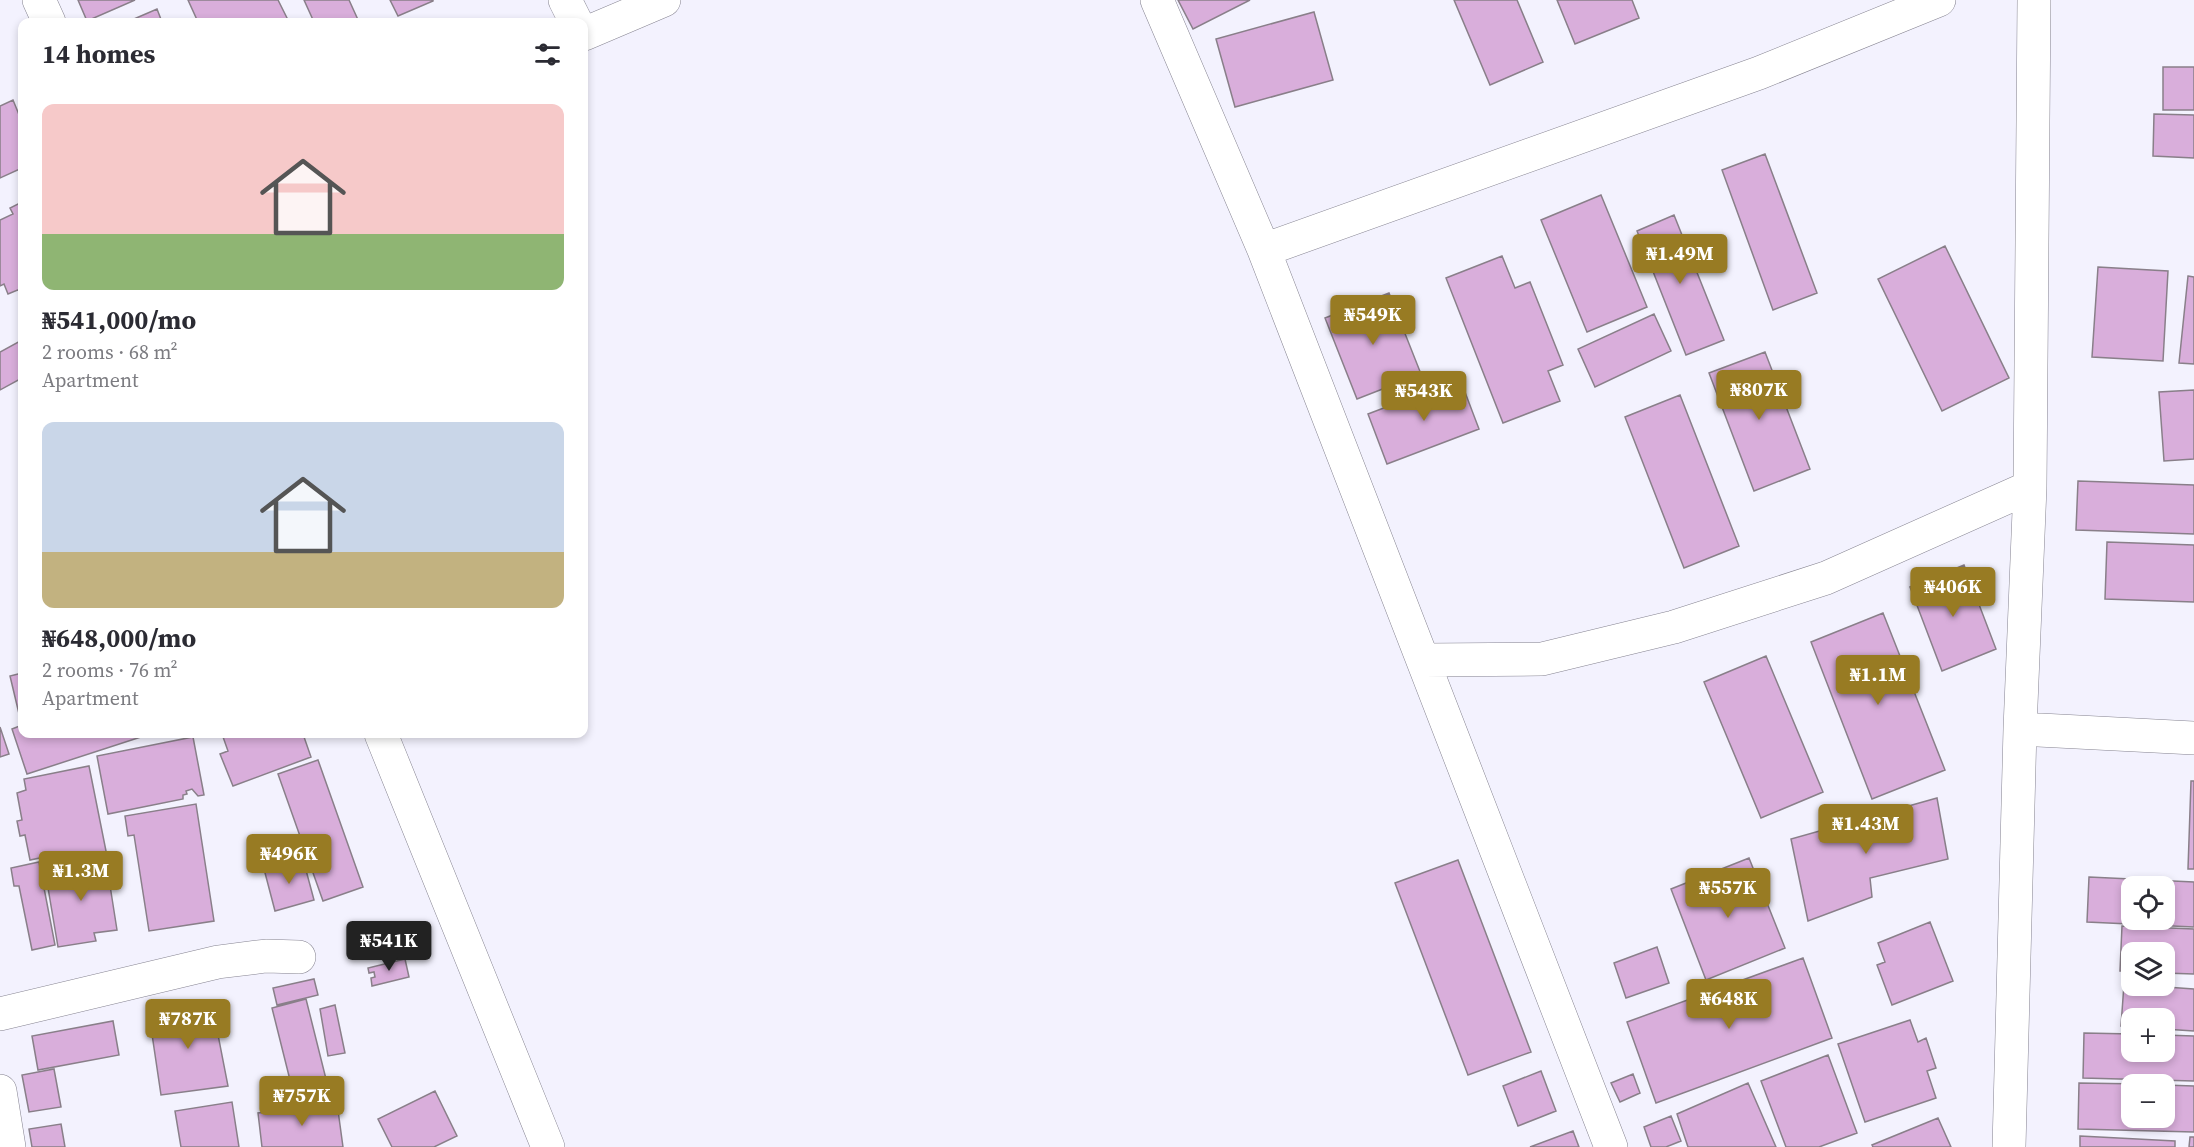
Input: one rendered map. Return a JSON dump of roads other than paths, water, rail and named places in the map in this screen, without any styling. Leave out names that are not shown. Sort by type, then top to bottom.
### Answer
[{"type":"street","points":[[39,0],[47,18]]},
{"type":"street","points":[[565,0],[574,18]]},
{"type":"street","points":[[588,32],[664,0]]},
{"type":"street","points":[[1157,0],[1264,250],[1611,1147]]},
{"type":"street","points":[[1264,250],[1759,73],[1939,0]]},
{"type":"street","points":[[2009,1147],[2020,729],[2030,487],[2034,0]]},
{"type":"street","points":[[1424,660],[1542,659],[1674,627],[1826,578],[2030,487]]},
{"type":"street","points":[[2020,729],[2194,738]]},
{"type":"street","points":[[383,738],[548,1147]]},
{"type":"street","points":[[0,1014],[219,962],[266,956],[299,957]]},
{"type":"street","points":[[0,1091],[9,1147]]}]
